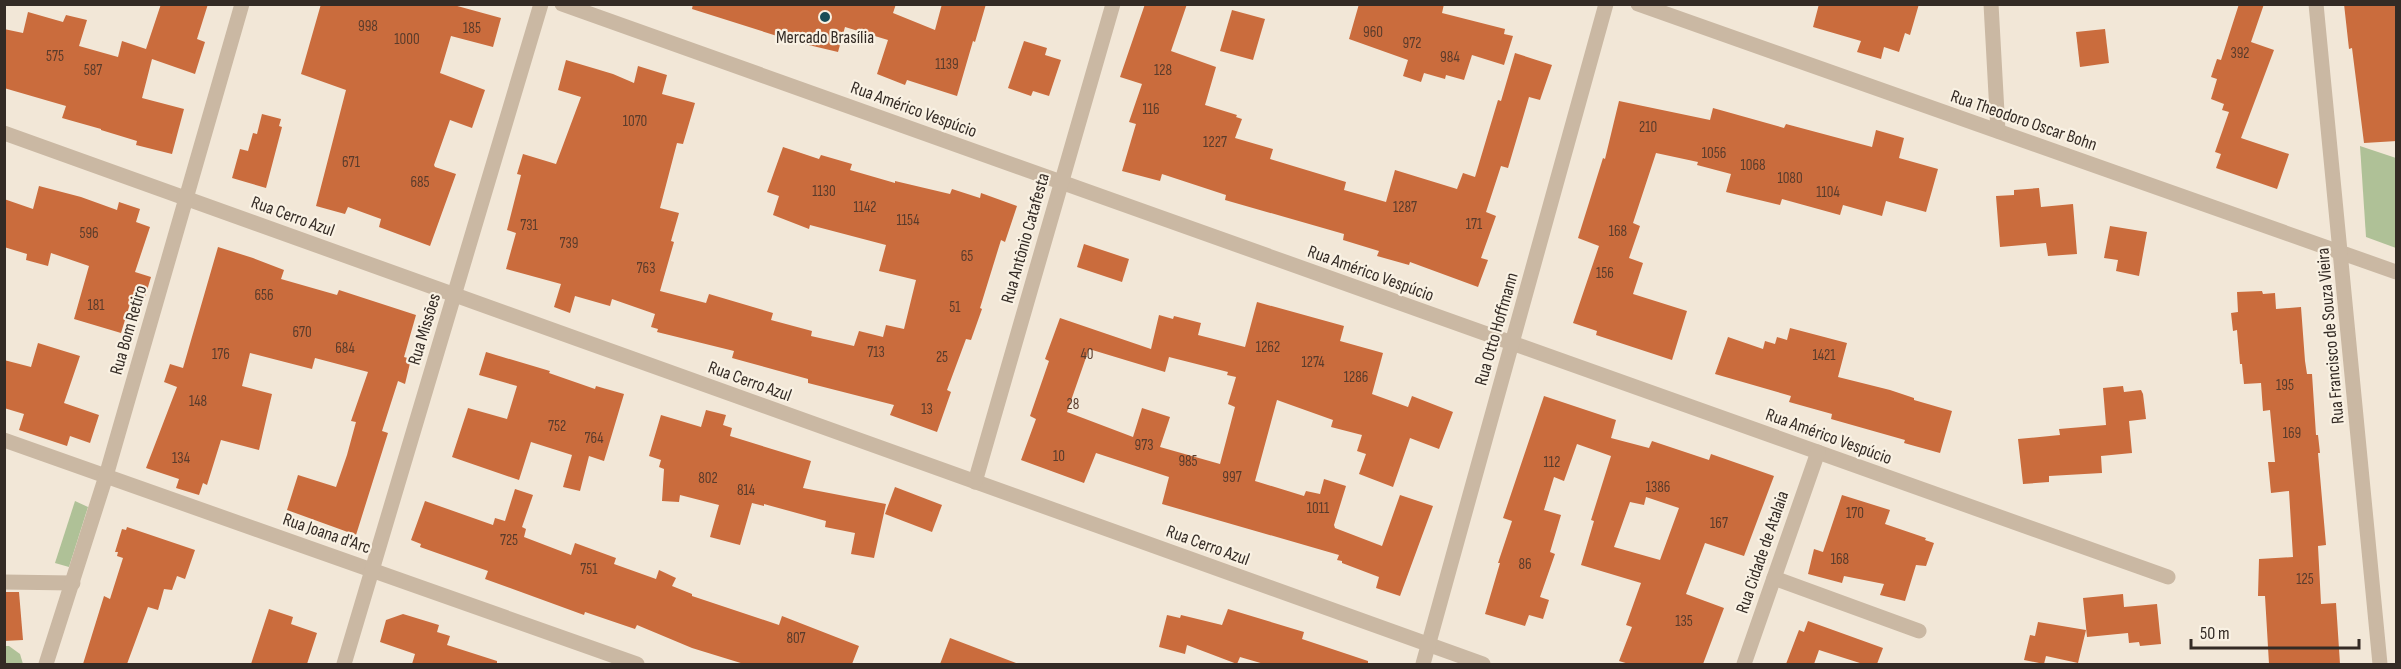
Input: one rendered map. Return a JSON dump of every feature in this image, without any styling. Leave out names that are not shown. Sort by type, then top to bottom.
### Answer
[{"type":"street","name":"Rua Bom Retiro","points":[[46,664],[106,476],[242,4]]},
{"type":"street","name":"Rua Missões","points":[[344,664],[541,4]]},
{"type":"street","name":"Rua Américo Vespúcio","points":[[562,4],[2168,577]]},
{"type":"street","name":"Rua Antônio Catafesta","points":[[975,482],[1113,4]]},
{"type":"street","name":"Rua Otto Hoffmann","points":[[1423,664],[1606,4]]},
{"type":"street","name":"Rua Theodoro Oscar Bohn","points":[[1638,4],[2397,272]]},
{"type":"street","points":[[1991,4],[1998,131]]},
{"type":"street","name":"Rua Francisco de Souza Vieira","points":[[2316,4],[2342,253],[2380,664]]},
{"type":"street","name":"Rua Cerro Azul","points":[[4,133],[1483,664]]},
{"type":"street","name":"Rua Joana d'Arc","points":[[4,440],[636,664]]},
{"type":"street","name":"Rua Cidade de Atalaia","points":[[1743,664],[1818,453]]},
{"type":"street","points":[[1774,578],[1919,630]]},
{"type":"street","points":[[4,582],[73,583]]},
{"type":"green space","points":[[2360,146],[2396,158],[2396,248],[2366,237]]},
{"type":"green space","points":[[75,501],[88,507],[69,567],[55,563]]},
{"type":"green space","points":[[5,646],[9,646],[20,654],[23,664],[5,664]]},
{"type":"building","points":[[161,4],[208,4],[197,39],[205,42],[195,74],[152,59],[142,98],[184,109],[172,154],[136,145],[137,141],[62,118],[66,106],[4,88],[4,29],[23,33],[28,12],[63,22],[66,15],[87,20],[79,46],[118,57],[122,41],[146,49]]},
{"type":"building","points":[[321,4],[450,4],[501,18],[493,47],[451,36],[440,73],[485,90],[472,128],[450,120],[434,165],[456,174],[430,246],[379,227],[381,219],[348,207],[345,214],[316,206],[346,90],[301,74]]},
{"type":"building","points":[[693,4],[896,4],[893,13],[935,30],[942,4],[986,4],[957,96],[907,80],[905,85],[877,74],[888,40],[845,27],[838,52],[796,42],[692,9]]},
{"type":"building","points":[[1145,4],[1187,4],[1171,51],[1216,67],[1205,105],[1237,115],[1236,117],[1242,119],[1235,138],[1273,149],[1270,159],[1346,182],[1344,190],[1386,202],[1395,170],[1457,189],[1463,173],[1475,177],[1515,53],[1552,65],[1540,100],[1529,97],[1508,168],[1501,166],[1486,212],[1496,216],[1481,258],[1488,260],[1478,287],[1410,262],[1409,265],[1377,256],[1379,251],[1343,240],[1344,234],[1225,200],[1226,195],[1162,174],[1160,181],[1122,171],[1136,124],[1129,122],[1142,84],[1120,77]]},
{"type":"building","points":[[1359,4],[1444,4],[1442,13],[1505,29],[1504,34],[1513,36],[1504,65],[1472,55],[1464,80],[1446,75],[1445,79],[1424,73],[1421,82],[1403,76],[1408,60],[1349,39]]},
{"type":"building","points":[[1819,4],[1919,4],[1910,35],[1905,33],[1899,52],[1884,47],[1881,59],[1857,52],[1861,41],[1813,27]]},
{"type":"building","points":[[2239,4],[2264,4],[2251,42],[2274,50],[2241,138],[2289,154],[2277,189],[2216,168],[2221,154],[2215,152],[2229,112],[2222,110],[2224,104],[2211,99],[2217,79],[2211,77],[2217,59],[2221,60]]},
{"type":"building","points":[[2344,4],[2397,4],[2397,141],[2364,143]]},
{"type":"building","points":[[1232,10],[1265,19],[1253,60],[1220,51]]},
{"type":"building","points":[[2105,29],[2109,63],[2080,67],[2076,32]]},
{"type":"building","points":[[1024,41],[1047,48],[1045,55],[1061,60],[1049,96],[1033,91],[1031,96],[1008,88]]},
{"type":"building","points":[[566,60],[634,83],[638,66],[667,75],[662,94],[695,103],[683,144],[677,143],[660,208],[679,213],[671,241],[674,242],[660,291],[706,303],[709,294],[773,313],[771,320],[812,331],[811,336],[854,346],[859,331],[883,337],[886,325],[904,329],[916,280],[879,271],[886,245],[810,225],[809,229],[773,215],[779,196],[767,192],[783,147],[819,159],[821,155],[852,164],[850,170],[895,183],[895,181],[950,194],[952,189],[980,198],[981,193],[1017,206],[1005,242],[1001,240],[971,340],[966,339],[947,390],[951,392],[937,432],[890,415],[894,405],[808,383],[808,379],[732,358],[734,351],[657,332],[658,329],[651,327],[655,314],[612,299],[610,306],[575,296],[570,313],[554,307],[561,284],[506,269],[516,233],[507,230],[521,175],[517,174],[523,154],[556,164],[581,97],[558,90]]},
{"type":"building","points":[[1619,101],[1710,120],[1713,108],[1784,128],[1786,124],[1872,147],[1876,130],[1904,138],[1899,158],[1938,169],[1926,212],[1886,201],[1882,216],[1843,205],[1840,215],[1782,199],[1780,205],[1726,192],[1731,174],[1697,165],[1698,162],[1656,153],[1633,223],[1640,226],[1629,258],[1643,263],[1633,294],[1687,311],[1672,360],[1596,335],[1597,331],[1573,323],[1599,246],[1578,238],[1603,158],[1605,159]]},
{"type":"building","points":[[262,114],[281,119],[279,126],[282,127],[266,188],[232,178],[240,149],[248,151],[253,133],[257,134]]},
{"type":"building","points":[[39,186],[81,197],[117,210],[119,202],[140,209],[136,222],[150,227],[135,272],[151,277],[145,297],[133,294],[121,333],[74,319],[89,266],[51,253],[48,266],[26,260],[27,254],[4,247],[4,199],[33,209]]},
{"type":"building","points":[[2039,188],[2041,207],[2073,204],[2077,254],[2048,256],[2046,243],[2000,247],[1996,196],[2014,195],[2014,190]]},
{"type":"building","points":[[2110,226],[2147,232],[2139,276],[2116,271],[2118,260],[2104,258]]},
{"type":"building","points":[[1084,244],[1129,259],[1122,282],[1077,267]]},
{"type":"building","points":[[218,247],[284,270],[281,279],[337,295],[339,290],[416,315],[404,357],[411,359],[405,384],[398,381],[382,431],[388,433],[356,535],[287,510],[298,475],[336,487],[356,422],[351,421],[368,372],[315,358],[312,369],[250,353],[242,386],[272,394],[259,450],[221,440],[207,485],[203,483],[199,495],[176,488],[179,479],[146,468],[177,387],[164,382],[170,364],[183,368]]},
{"type":"building","points":[[2262,291],[2263,294],[2275,293],[2276,309],[2301,307],[2305,361],[2307,374],[2312,374],[2316,435],[2318,435],[2320,453],[2318,453],[2326,545],[2318,546],[2321,604],[2336,603],[2340,664],[2269,664],[2265,596],[2258,596],[2259,559],[2293,557],[2289,491],[2271,493],[2268,462],[2275,462],[2270,410],[2263,411],[2261,383],[2244,384],[2237,330],[2233,331],[2231,313],[2238,312],[2237,292]]},
{"type":"building","points":[[1257,302],[1344,326],[1340,341],[1383,353],[1372,394],[1408,407],[1412,396],[1453,412],[1439,449],[1410,438],[1393,487],[1359,474],[1366,454],[1357,451],[1362,435],[1331,427],[1333,420],[1277,400],[1255,481],[1304,496],[1306,491],[1320,494],[1324,479],[1346,486],[1335,528],[1382,546],[1400,495],[1433,506],[1400,596],[1376,588],[1379,577],[1342,563],[1337,560],[1339,555],[1162,504],[1169,477],[1096,453],[1084,483],[1021,460],[1036,419],[1030,416],[1049,361],[1045,359],[1060,318],[1151,349],[1159,315],[1173,319],[1174,316],[1201,323],[1198,335],[1245,347]],"holes":[[[1089,349],[1165,372],[1169,357],[1228,372],[1227,375],[1236,377],[1228,404],[1235,407],[1220,464],[1160,447],[1170,417],[1142,408],[1133,437],[1067,412]]]},
{"type":"building","points":[[1790,328],[1847,343],[1838,377],[1890,390],[1952,411],[1940,453],[1904,443],[1905,440],[1831,419],[1832,414],[1789,402],[1791,396],[1715,374],[1728,337],[1763,349],[1765,341],[1775,344],[1777,337],[1787,340]]},
{"type":"building","points":[[38,343],[80,356],[64,403],[99,415],[90,443],[70,436],[67,446],[19,430],[24,414],[4,408],[4,360],[31,367]]},
{"type":"building","points":[[486,352],[550,371],[549,373],[595,389],[596,386],[624,394],[604,461],[589,456],[580,491],[563,487],[572,455],[531,442],[519,480],[452,457],[468,408],[507,419],[517,386],[479,375]]},
{"type":"building","points":[[2123,386],[2124,392],[2141,390],[2143,394],[2146,419],[2129,421],[2132,453],[2101,456],[2102,473],[2049,476],[2049,482],[2023,484],[2018,439],[2060,435],[2059,429],[2106,425],[2103,388]]},
{"type":"building","points":[[1544,396],[1616,420],[1611,438],[1649,448],[1652,441],[1709,460],[1711,454],[1774,476],[1744,556],[1705,543],[1686,594],[1724,608],[1703,664],[1629,664],[1619,661],[1632,627],[1626,625],[1641,583],[1581,565],[1594,521],[1591,520],[1611,456],[1577,444],[1564,481],[1554,477],[1544,510],[1561,515],[1550,552],[1555,554],[1540,597],[1549,600],[1543,619],[1529,615],[1525,626],[1485,614],[1512,521],[1503,518]],"holes":[[[1646,497],[1679,508],[1660,560],[1614,547],[1630,502],[1644,505]]]},
{"type":"building","points":[[706,410],[726,415],[723,425],[732,428],[730,436],[811,461],[803,488],[886,504],[874,558],[851,554],[855,533],[825,527],[826,521],[764,504],[764,506],[752,503],[740,545],[710,537],[719,505],[680,495],[679,502],[662,501],[664,469],[659,467],[661,460],[649,456],[661,415],[701,427]]},
{"type":"building","points":[[895,487],[942,505],[932,532],[885,514]]},
{"type":"building","points":[[515,489],[533,495],[522,527],[526,529],[524,537],[571,555],[575,543],[616,558],[614,564],[656,579],[659,570],[676,578],[672,586],[692,596],[779,625],[782,616],[859,646],[852,664],[744,664],[692,648],[637,625],[635,629],[585,612],[584,615],[485,579],[488,571],[420,547],[421,544],[411,540],[425,501],[493,525],[495,518],[505,521]]},
{"type":"building","points":[[1842,495],[1890,510],[1885,524],[1934,543],[1926,566],[1916,565],[1905,601],[1880,595],[1884,584],[1844,576],[1842,583],[1808,574],[1814,549],[1823,552]]},
{"type":"building","points":[[127,527],[195,550],[185,579],[177,576],[172,590],[164,589],[158,610],[148,607],[127,664],[83,664],[104,596],[110,599],[123,558],[117,556],[118,552],[115,552],[122,529],[126,530]]},
{"type":"building","points":[[4,592],[19,592],[23,640],[4,641]]},
{"type":"building","points":[[2123,594],[2124,607],[2157,604],[2161,644],[2140,646],[2139,642],[2129,643],[2128,633],[2087,637],[2083,598]]},
{"type":"building","points":[[269,609],[293,617],[291,624],[317,633],[307,664],[251,664]]},
{"type":"building","points":[[1228,609],[1304,632],[1302,639],[1368,661],[1368,664],[1264,664],[1240,657],[1237,664],[1187,645],[1185,654],[1159,647],[1167,615],[1180,618],[1181,615],[1222,625]]},
{"type":"building","points":[[403,614],[439,625],[437,632],[450,636],[447,645],[497,661],[497,664],[412,664],[415,654],[380,642],[386,620]]},
{"type":"building","points":[[1808,621],[1883,648],[1877,664],[1863,664],[1819,650],[1814,664],[1786,664],[1799,630],[1804,632]]},
{"type":"building","points":[[2038,622],[2086,630],[2078,663],[2046,656],[2044,664],[2024,660],[2030,635],[2035,636]]},
{"type":"building","points":[[950,638],[1016,663],[940,664]]},
{"type":"place","name":"Mercado Brasília","points":[[825,17]]}]
